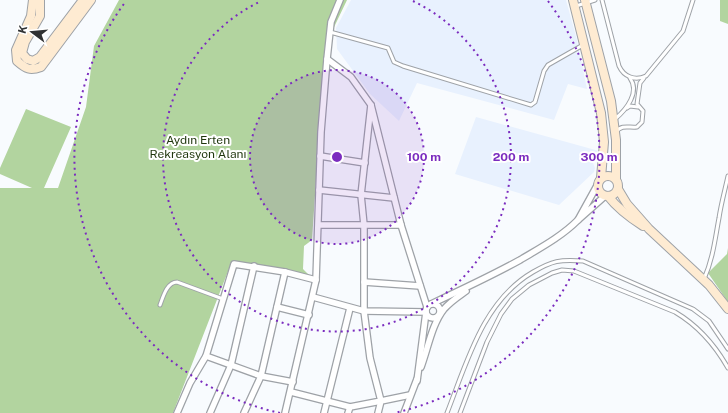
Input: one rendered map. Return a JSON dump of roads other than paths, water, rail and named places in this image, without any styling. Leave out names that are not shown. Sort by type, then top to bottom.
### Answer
[{"type":"main road","points":[[33,0],[31,16],[16,50],[17,61],[26,69],[33,70],[41,67],[91,0]]},
{"type":"main road","points":[[40,0],[40,16],[25,42],[22,53],[27,60],[33,61],[40,57],[83,0]]},
{"type":"main road","points":[[585,2],[609,92],[609,126],[604,142],[598,188],[599,192],[606,196],[626,216],[649,229]]},
{"type":"main road","points":[[574,3],[598,99],[609,126],[615,133],[616,179],[618,189],[627,204],[649,229],[703,280],[728,309]]},
{"type":"main road","points":[[600,180],[608,176],[616,179]]},
{"type":"main road","points":[[606,196],[614,194],[618,189]]},
{"type":"street","points":[[285,413],[316,280],[319,225],[320,156],[327,59],[331,22],[340,0]]},
{"type":"street","points":[[327,59],[351,77],[371,105],[401,225],[428,308],[428,316],[432,319],[436,318],[454,299],[482,281]]},
{"type":"street","points":[[371,105],[361,195],[364,225],[364,311],[370,358],[381,401],[378,413]]},
{"type":"street","points":[[320,156],[365,163]]},
{"type":"street","points":[[578,220],[600,180]]},
{"type":"street","points":[[319,190],[394,198]]},
{"type":"street","points":[[313,297],[364,311],[428,308],[482,281],[546,245],[570,228],[606,196]]},
{"type":"street","points":[[319,225],[401,225]]},
{"type":"street","points":[[177,413],[190,383],[206,356],[234,264],[285,272],[316,280]]},
{"type":"street","points":[[210,413],[231,365],[254,266]]},
{"type":"street","points":[[244,413],[261,376],[285,272]]},
{"type":"street","points":[[364,282],[420,286]]},
{"type":"street","points":[[404,413],[440,315],[440,308],[436,304],[428,308]]},
{"type":"street","points":[[277,307],[309,314]]},
{"type":"street","points":[[324,413],[350,308]]},
{"type":"street","points":[[417,381],[428,308]]},
{"type":"street","points":[[206,356],[261,376],[293,382]]},
{"type":"street","points":[[291,392],[350,406],[410,395]]},
{"type":"street","points":[[348,413],[350,406]]},
{"type":"lane","points":[[574,3],[595,0]]},
{"type":"lane","points":[[602,0],[619,66],[624,73],[637,79],[646,76]]},
{"type":"lane","points":[[615,133],[624,126],[637,127],[642,122],[642,111],[637,104],[640,83],[683,31],[693,0]]},
{"type":"lane","points":[[330,32],[388,48],[394,62],[403,66],[531,105],[535,102],[544,72],[548,65],[584,44]]},
{"type":"lane","points":[[609,126],[626,108],[632,99],[634,85],[629,76]]},
{"type":"lane","points":[[626,108],[630,106],[638,107]]},
{"type":"lane","points":[[703,280],[708,269],[715,242],[728,176]]},
{"type":"lane","points":[[447,413],[478,334],[497,303],[520,279],[549,263],[568,259],[583,261],[693,309],[709,321],[728,350]]},
{"type":"lane","points":[[460,413],[487,342],[512,299],[529,285],[552,272],[562,270],[574,272],[675,312],[689,320],[718,350],[728,368]]},
{"type":"lane","points":[[160,305],[166,290],[171,283],[174,282],[224,299]]},
{"type":"park label","name":"Aydın Erten Rekreasyon Alanı","points":[[198,147]]}]
